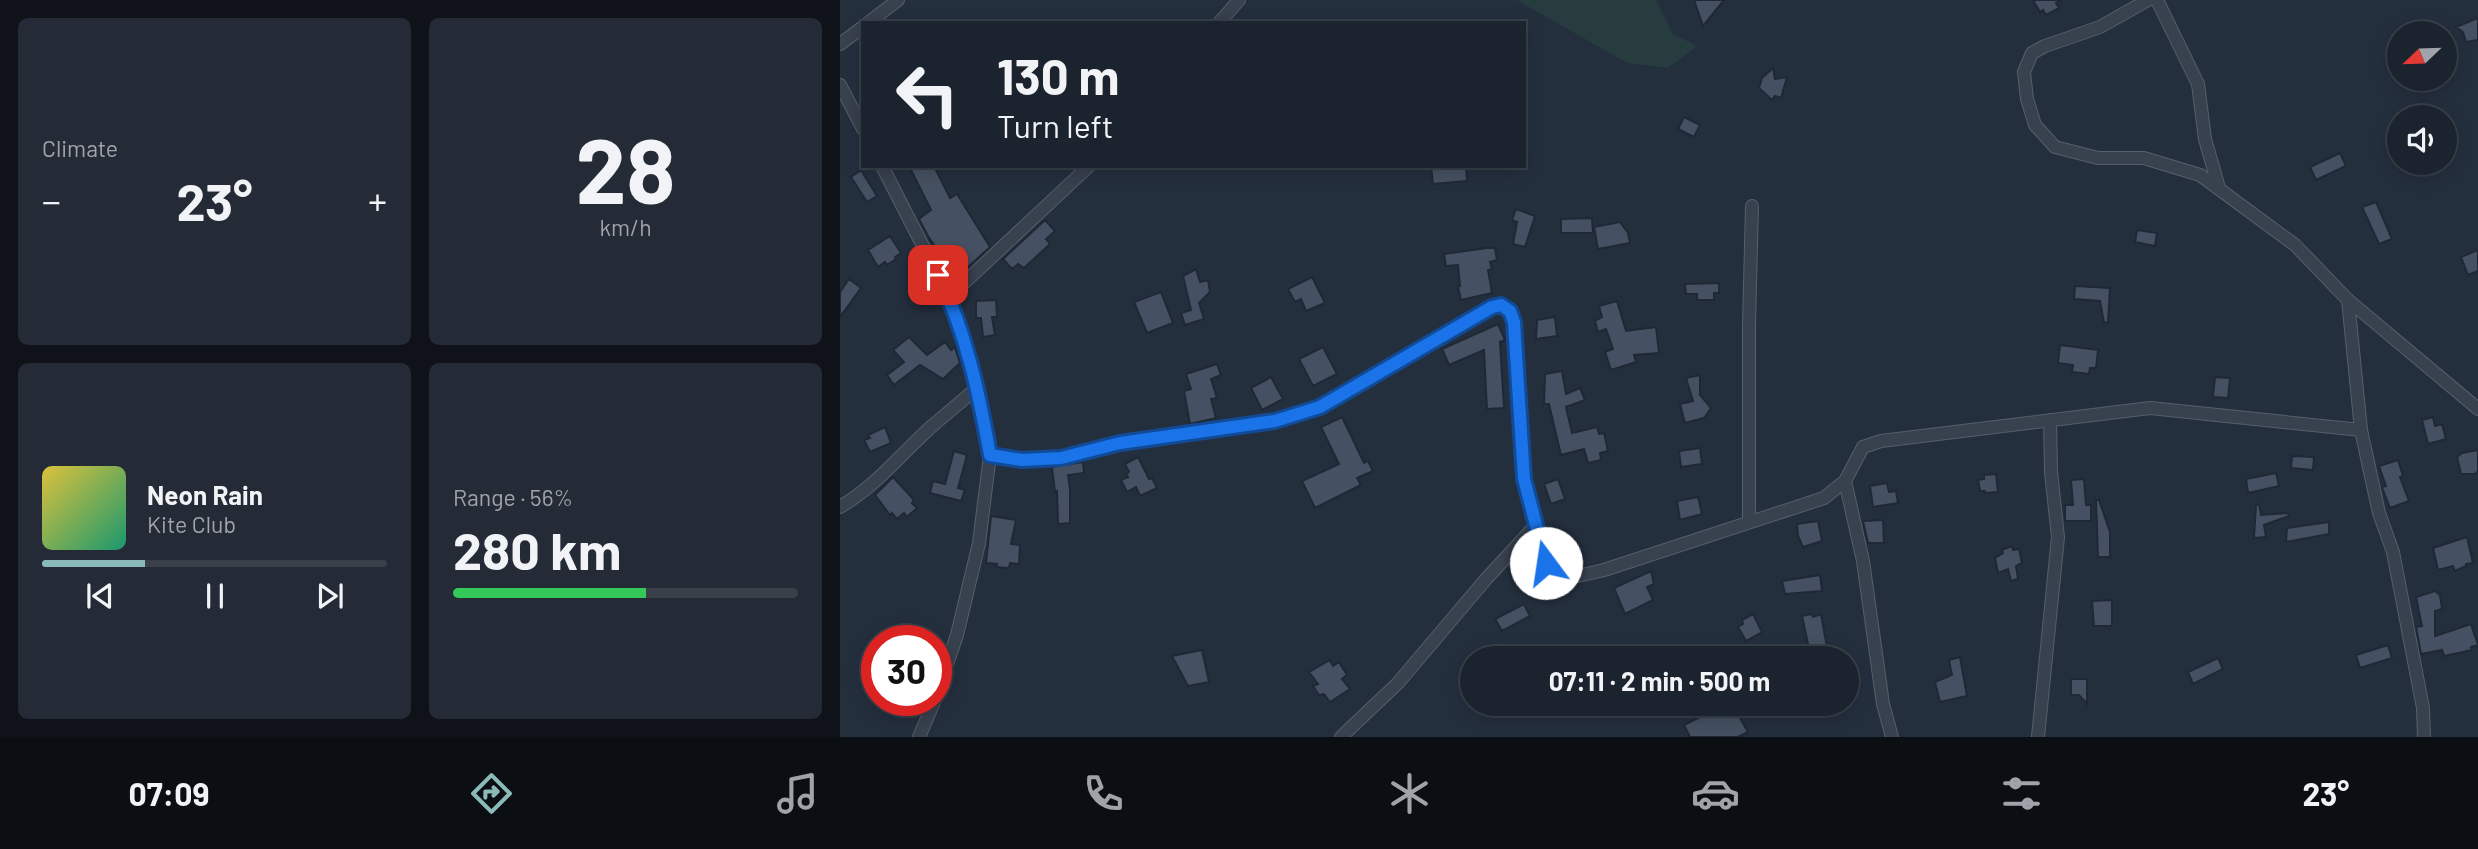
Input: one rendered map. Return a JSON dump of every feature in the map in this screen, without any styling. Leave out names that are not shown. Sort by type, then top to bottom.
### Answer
[{"type":"street","points":[[871,21],[898,0]]},
{"type":"street","points":[[1221,21],[1239,0]]},
{"type":"street","points":[[2148,0],[2100,27],[2032,53],[2024,72],[2035,125],[2055,147],[2098,158],[2144,158],[2200,175],[2295,245],[2348,300],[2478,409]]},
{"type":"street","points":[[2157,0],[2198,84],[2205,139],[2219,189]]},
{"type":"street","points":[[840,44],[861,28]]},
{"type":"street","points":[[840,85],[861,126]]},
{"type":"street","points":[[883,168],[949,297],[977,388],[990,455],[979,543],[952,650]]},
{"type":"street","points":[[949,297],[1087,168]]},
{"type":"street","points":[[1749,522],[1752,206]]},
{"type":"street","points":[[2348,300],[2361,430],[2379,513],[2393,552],[2423,708],[2424,737]]},
{"type":"street","points":[[990,455],[1022,460],[1061,458],[1120,443],[1275,421],[1320,407],[1492,307],[1501,305],[1510,311],[1514,322],[1524,479],[1546,563],[1557,574],[1569,578],[1604,570],[1824,498],[1845,481],[1863,447],[1881,441],[2150,408],[2361,430]]},
{"type":"street","points":[[840,507],[862,494],[930,428],[977,388]]},
{"type":"street","points":[[2038,737],[2058,537],[2051,472],[2050,420]]},
{"type":"street","points":[[1845,481],[1863,561],[1883,704],[1892,737]]},
{"type":"street","points":[[1341,737],[1398,683],[1486,579],[1537,524]]},
{"type":"street","points":[[919,737],[928,716]]},
{"type":"green space","points":[[1517,0],[1656,0],[1673,34],[1697,46],[1668,68],[1627,63]]},
{"type":"building","points":[[1694,0],[1724,0],[1703,26]]},
{"type":"building","points":[[2033,0],[2062,0],[2056,3],[2059,8],[2046,15],[2043,10],[2040,12]]},
{"type":"building","points":[[2478,18],[2478,40],[2466,42],[2463,32],[2457,27]]},
{"type":"building","points":[[1773,68],[1775,79],[1787,77],[1781,98],[1775,96],[1772,100],[1759,88],[1762,78]]},
{"type":"building","points":[[1684,117],[1700,125],[1694,137],[1678,129]]},
{"type":"building","points":[[2340,153],[2346,166],[2316,180],[2310,167]]},
{"type":"building","points":[[910,168],[935,168],[950,198],[957,194],[990,247],[956,278],[919,219],[931,210]]},
{"type":"building","points":[[1431,168],[1466,168],[1467,181],[1433,184]]},
{"type":"building","points":[[861,170],[877,196],[867,202],[851,177]]},
{"type":"building","points":[[2376,202],[2392,239],[2379,244],[2362,207]]},
{"type":"building","points":[[1516,209],[1535,216],[1525,247],[1513,244],[1517,222],[1512,220]]},
{"type":"building","points":[[1592,218],[1593,233],[1561,233],[1561,219]]},
{"type":"building","points":[[1045,220],[1055,231],[1046,239],[1050,244],[1024,268],[1018,264],[1012,269],[1003,259]]},
{"type":"building","points":[[1620,222],[1628,233],[1630,243],[1598,249],[1594,227]]},
{"type":"building","points":[[2137,230],[2157,233],[2155,246],[2135,242]]},
{"type":"building","points":[[890,236],[901,253],[887,265],[885,262],[878,267],[868,250]]},
{"type":"building","points":[[1495,248],[1497,260],[1490,262],[1492,269],[1488,270],[1492,293],[1461,300],[1458,265],[1446,266],[1444,254]]},
{"type":"building","points":[[2478,250],[2478,271],[2468,275],[2461,257]]},
{"type":"building","points":[[1196,269],[1200,282],[1208,280],[1210,292],[1199,303],[1204,319],[1185,325],[1181,313],[1191,310],[1183,276]]},
{"type":"building","points":[[1312,277],[1325,303],[1306,311],[1301,299],[1295,302],[1288,289]]},
{"type":"building","points":[[849,279],[861,288],[840,317],[840,292]]},
{"type":"building","points":[[1719,283],[1719,293],[1714,293],[1714,300],[1697,300],[1697,294],[1686,294],[1685,284]]},
{"type":"building","points":[[2075,286],[2110,288],[2108,322],[2104,323],[2100,301],[2074,299]]},
{"type":"building","points":[[1161,292],[1173,323],[1147,333],[1134,302]]},
{"type":"building","points":[[996,300],[997,317],[992,317],[995,335],[983,337],[981,318],[976,318],[976,301]]},
{"type":"building","points":[[1617,301],[1626,331],[1656,327],[1659,353],[1634,355],[1636,362],[1611,370],[1605,352],[1613,349],[1606,329],[1598,332],[1595,321],[1602,317],[1599,306]]},
{"type":"building","points":[[1555,317],[1557,336],[1536,339],[1537,320]]},
{"type":"building","points":[[1498,324],[1505,340],[1500,342],[1504,408],[1487,409],[1484,350],[1449,365],[1442,349]]},
{"type":"building","points":[[909,337],[927,355],[945,342],[951,350],[955,347],[960,363],[943,379],[920,365],[894,385],[887,375],[904,362],[893,350]]},
{"type":"building","points":[[2060,345],[2098,350],[2096,368],[2090,368],[2089,374],[2072,372],[2073,365],[2058,363]]},
{"type":"building","points":[[1323,347],[1337,374],[1313,386],[1299,359]]},
{"type":"building","points":[[1217,364],[1221,375],[1211,379],[1217,398],[1211,399],[1216,418],[1190,424],[1184,391],[1191,389],[1186,374]]},
{"type":"building","points":[[1562,371],[1566,394],[1580,388],[1585,400],[1566,407],[1572,433],[1597,427],[1599,434],[1604,433],[1608,451],[1600,453],[1601,460],[1588,463],[1584,449],[1561,455],[1549,404],[1544,404],[1545,374]]},
{"type":"building","points":[[1700,375],[1700,395],[1711,408],[1704,418],[1685,423],[1680,404],[1693,401],[1686,378]]},
{"type":"building","points":[[1271,377],[1283,399],[1262,410],[1251,388]]},
{"type":"building","points":[[2215,377],[2230,378],[2228,398],[2213,397]]},
{"type":"building","points":[[1342,417],[1364,463],[1368,461],[1373,471],[1357,478],[1361,485],[1315,508],[1302,481],[1339,464],[1321,427]]},
{"type":"building","points":[[2433,417],[2435,426],[2442,424],[2446,439],[2428,444],[2422,420]]},
{"type":"building","points":[[885,427],[891,443],[870,452],[864,440],[870,438],[868,435]]},
{"type":"building","points":[[1700,448],[1702,464],[1681,467],[1679,451]]},
{"type":"building","points":[[2478,450],[2478,471],[2475,474],[2461,474],[2457,457],[2462,453]]},
{"type":"building","points":[[954,451],[967,455],[958,488],[965,490],[961,501],[930,493],[933,481],[945,484]]},
{"type":"building","points":[[2292,456],[2314,457],[2313,470],[2291,468]]},
{"type":"building","points":[[1138,457],[1149,479],[1152,478],[1157,488],[1140,496],[1136,487],[1127,492],[1121,480],[1128,477],[1125,464]]},
{"type":"building","points":[[2398,460],[2403,476],[2400,477],[2409,501],[2390,508],[2382,487],[2386,486],[2379,466]]},
{"type":"building","points":[[1083,462],[1084,473],[1068,475],[1070,523],[1058,524],[1057,491],[1055,492],[1052,467]]},
{"type":"building","points":[[2276,473],[2279,486],[2248,493],[2246,479]]},
{"type":"building","points":[[1996,474],[1998,492],[1980,491],[1978,480],[1984,479],[1984,475]]},
{"type":"building","points":[[893,477],[914,500],[912,503],[917,508],[907,517],[904,513],[897,519],[892,513],[890,515],[875,495]]},
{"type":"building","points":[[1558,479],[1565,499],[1551,504],[1544,484]]},
{"type":"building","points":[[2084,479],[2086,505],[2091,505],[2091,521],[2065,521],[2065,505],[2073,505],[2071,480]]},
{"type":"building","points":[[1887,483],[1889,492],[1896,491],[1898,503],[1873,507],[1870,486]]},
{"type":"building","points":[[1698,497],[1702,514],[1680,520],[1677,501]]},
{"type":"building","points":[[2096,500],[2099,500],[2110,532],[2110,557],[2098,557]]},
{"type":"building","points":[[2259,504],[2261,515],[2288,513],[2289,516],[2264,525],[2266,537],[2254,538],[2256,505]]},
{"type":"building","points":[[991,516],[1016,520],[1011,544],[1020,545],[1019,564],[1010,563],[1009,568],[986,563]]},
{"type":"building","points":[[1883,520],[1884,543],[1868,543],[1863,521]]},
{"type":"building","points":[[1818,521],[1822,541],[1803,547],[1797,524]]},
{"type":"building","points":[[2329,522],[2329,534],[2286,542],[2287,528]]},
{"type":"building","points":[[2467,537],[2473,563],[2455,571],[2453,566],[2438,570],[2433,548]]},
{"type":"building","points":[[2012,546],[2013,550],[2019,549],[2022,563],[2016,566],[2018,579],[2011,581],[2008,569],[1998,573],[1995,558],[2003,553],[2002,550]]},
{"type":"building","points":[[1651,571],[1654,584],[1647,587],[1653,600],[1625,614],[1614,588]]},
{"type":"building","points":[[1820,575],[1822,591],[1785,594],[1782,581]]},
{"type":"building","points":[[2435,591],[2440,595],[2442,609],[2435,611],[2435,636],[2471,624],[2478,645],[2471,647],[2472,650],[2444,656],[2442,650],[2421,654],[2416,627],[2422,626],[2416,597]]},
{"type":"building","points":[[2112,600],[2112,626],[2094,626],[2092,601]]},
{"type":"building","points":[[1524,604],[1530,616],[1502,631],[1495,619]]},
{"type":"building","points":[[1753,614],[1762,632],[1746,641],[1738,627],[1743,624],[1742,620]]},
{"type":"building","points":[[1812,614],[1813,617],[1821,614],[1827,646],[1808,646],[1802,616]]},
{"type":"building","points":[[2388,645],[2392,658],[2360,668],[2356,655]]},
{"type":"building","points":[[1202,650],[1209,682],[1188,686],[1172,656]]},
{"type":"building","points":[[1960,657],[1967,696],[1940,702],[1935,682],[1952,675],[1949,660]]},
{"type":"building","points":[[2218,658],[2223,669],[2193,684],[2188,672]]},
{"type":"building","points":[[1330,660],[1333,666],[1339,662],[1347,675],[1342,679],[1350,689],[1330,702],[1324,694],[1319,695],[1313,686],[1318,684],[1309,672]]},
{"type":"building","points":[[2071,679],[2087,679],[2087,704],[2079,695],[2071,695]]},
{"type":"building","points":[[1702,716],[1739,716],[1748,732],[1738,737],[1690,737],[1684,725]]},
{"type":"route","points":[[938,275],[949,297],[979,396],[990,455],[1022,460],[1061,458],[1120,443],[1275,421],[1320,407],[1492,307],[1501,305],[1510,311],[1514,322],[1524,479],[1546,563]]}]
